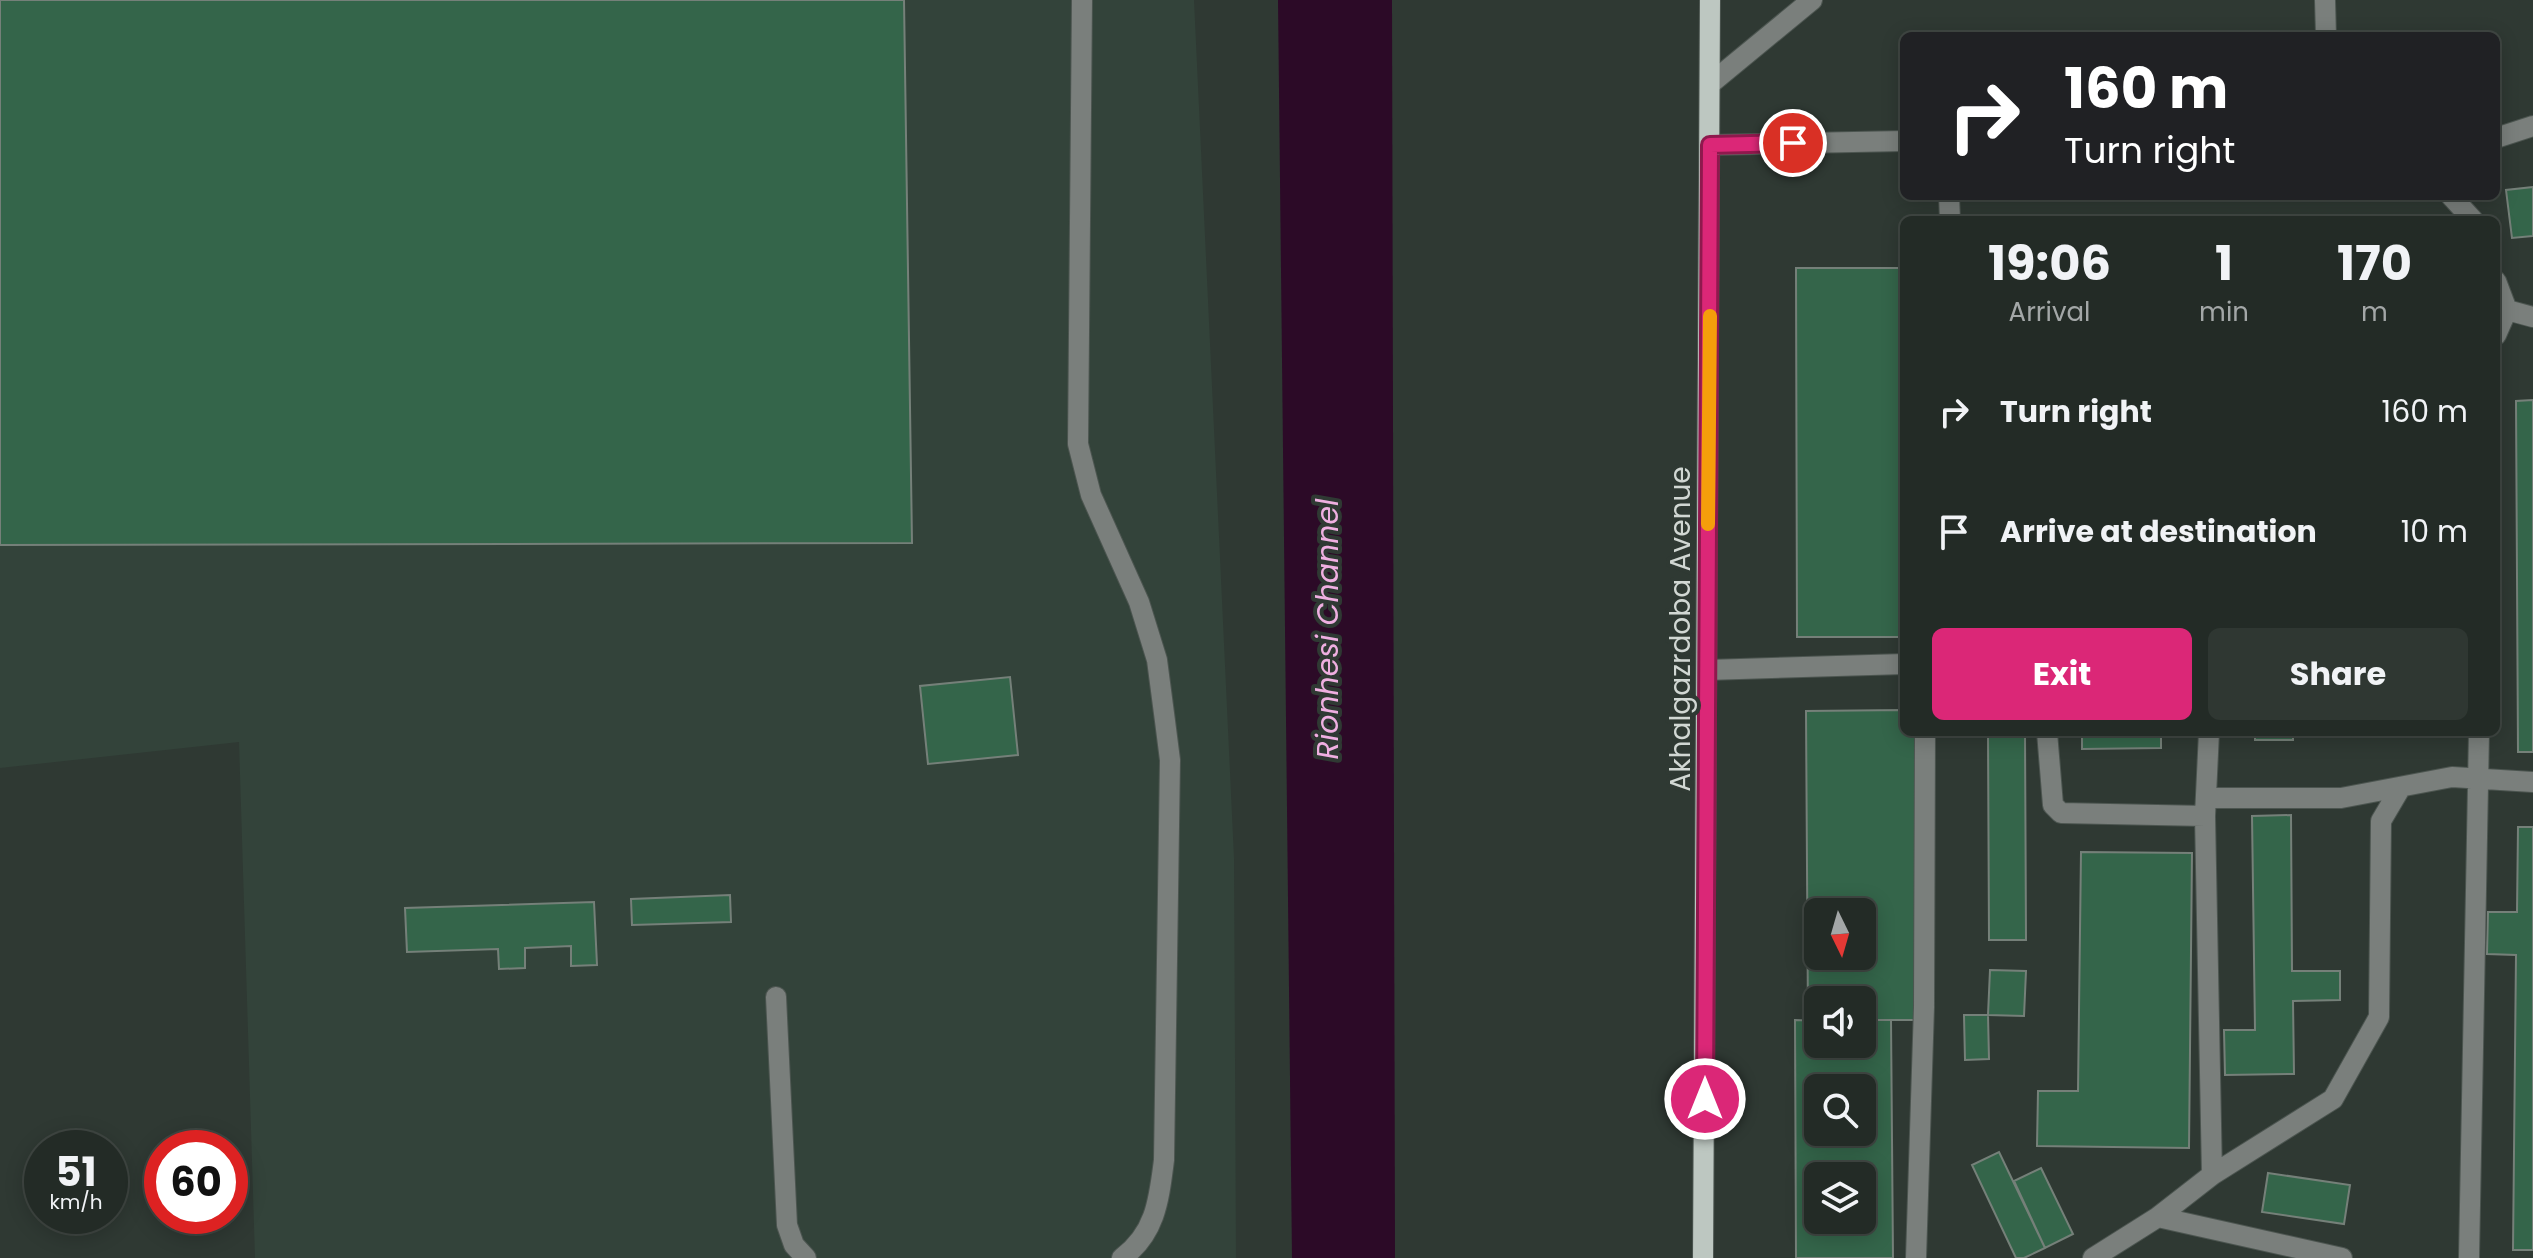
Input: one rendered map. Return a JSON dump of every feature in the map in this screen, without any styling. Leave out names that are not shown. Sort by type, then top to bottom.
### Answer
[{"type":"main road","name":"Akhalgazrdoba Avenue","points":[[1703,1258],[1710,0]]},
{"type":"street","points":[[1082,0],[1078,444],[1091,495],[1139,602],[1157,660],[1170,760],[1164,1160],[1159,1199],[1147,1234],[1122,1258]]},
{"type":"street","points":[[1710,84],[1812,0]]},
{"type":"street","points":[[2325,0],[2326,32]]},
{"type":"street","points":[[2500,137],[2533,126]]},
{"type":"street","points":[[1710,145],[1900,141]]},
{"type":"street","points":[[2455,200],[2469,216]]},
{"type":"street","points":[[2500,292],[2507,310],[2500,326]]},
{"type":"street","points":[[2507,310],[2533,317]]},
{"type":"street","points":[[1707,670],[1900,664]]},
{"type":"street","points":[[1916,1258],[1924,1007],[1925,736]]},
{"type":"street","points":[[2047,736],[2053,805],[2061,813],[2341,798],[2452,777],[2533,782]]},
{"type":"street","points":[[2209,736],[2206,807],[2212,1175]]},
{"type":"street","points":[[2469,1258],[2479,736]]},
{"type":"street","points":[[2093,1258],[2158,1217],[2212,1175],[2333,1099],[2379,1017],[2381,821],[2401,787]]},
{"type":"street","points":[[776,997],[787,1225],[794,1245],[806,1258]]},
{"type":"street","points":[[2158,1217],[2342,1258]]},
{"type":"shaded area","points":[[0,0],[1194,0],[1234,858],[1236,1258],[255,1258],[239,742],[0,768]]},
{"type":"water","name":"Rionhesi Channel","points":[[1278,0],[1392,0],[1395,1258],[1292,1258]]},
{"type":"building","points":[[0,0],[904,0],[912,543],[0,545]]},
{"type":"building","points":[[2533,187],[2533,236],[2512,238],[2506,190]]},
{"type":"building","points":[[1796,268],[1900,268],[1900,637],[1797,637]]},
{"type":"building","points":[[2533,400],[2533,752],[2518,752],[2516,401]]},
{"type":"building","points":[[1010,677],[1018,755],[928,764],[920,686]]},
{"type":"building","points":[[1900,710],[1900,736],[1916,736],[1918,1020],[1876,1020],[1876,986],[1808,986],[1808,970],[1876,970],[1876,898],[1807,898],[1806,711]]},
{"type":"building","points":[[1988,736],[2025,736],[2026,940],[1989,940]]},
{"type":"building","points":[[2082,736],[2161,736],[2161,748],[2082,749]]},
{"type":"building","points":[[2255,736],[2293,736],[2293,740],[2255,740]]},
{"type":"building","points":[[2291,815],[2292,971],[2340,971],[2340,1000],[2293,1001],[2294,1074],[2225,1075],[2224,1030],[2255,1030],[2252,816]]},
{"type":"building","points":[[2518,827],[2533,827],[2533,1250],[2513,1250],[2516,955],[2487,954],[2488,912],[2517,912]]},
{"type":"building","points":[[2081,852],[2192,853],[2189,1148],[2037,1146],[2038,1091],[2078,1091]]},
{"type":"building","points":[[730,895],[731,922],[632,925],[631,899]]},
{"type":"building","points":[[594,902],[597,965],[571,966],[571,946],[525,948],[525,968],[499,969],[498,949],[407,952],[405,908]]},
{"type":"building","points":[[1990,970],[2026,971],[2024,1016],[1988,1015]]},
{"type":"building","points":[[1964,1015],[1988,1015],[1989,1059],[1965,1060]]},
{"type":"building","points":[[1795,1020],[1804,1020],[1804,1058],[1876,1058],[1876,1020],[1891,1020],[1893,1258],[1796,1258]]},
{"type":"building","points":[[1999,1152],[2045,1248],[2024,1258],[2016,1258],[1972,1165]]},
{"type":"building","points":[[2041,1168],[2073,1234],[2045,1248],[2014,1181]]},
{"type":"building","points":[[2268,1173],[2350,1185],[2344,1224],[2262,1212]]},
{"type":"slow traffic","points":[[1708,524],[1710,316]]},
{"type":"route","points":[[1705,1099],[1710,145],[1793,143]]}]
